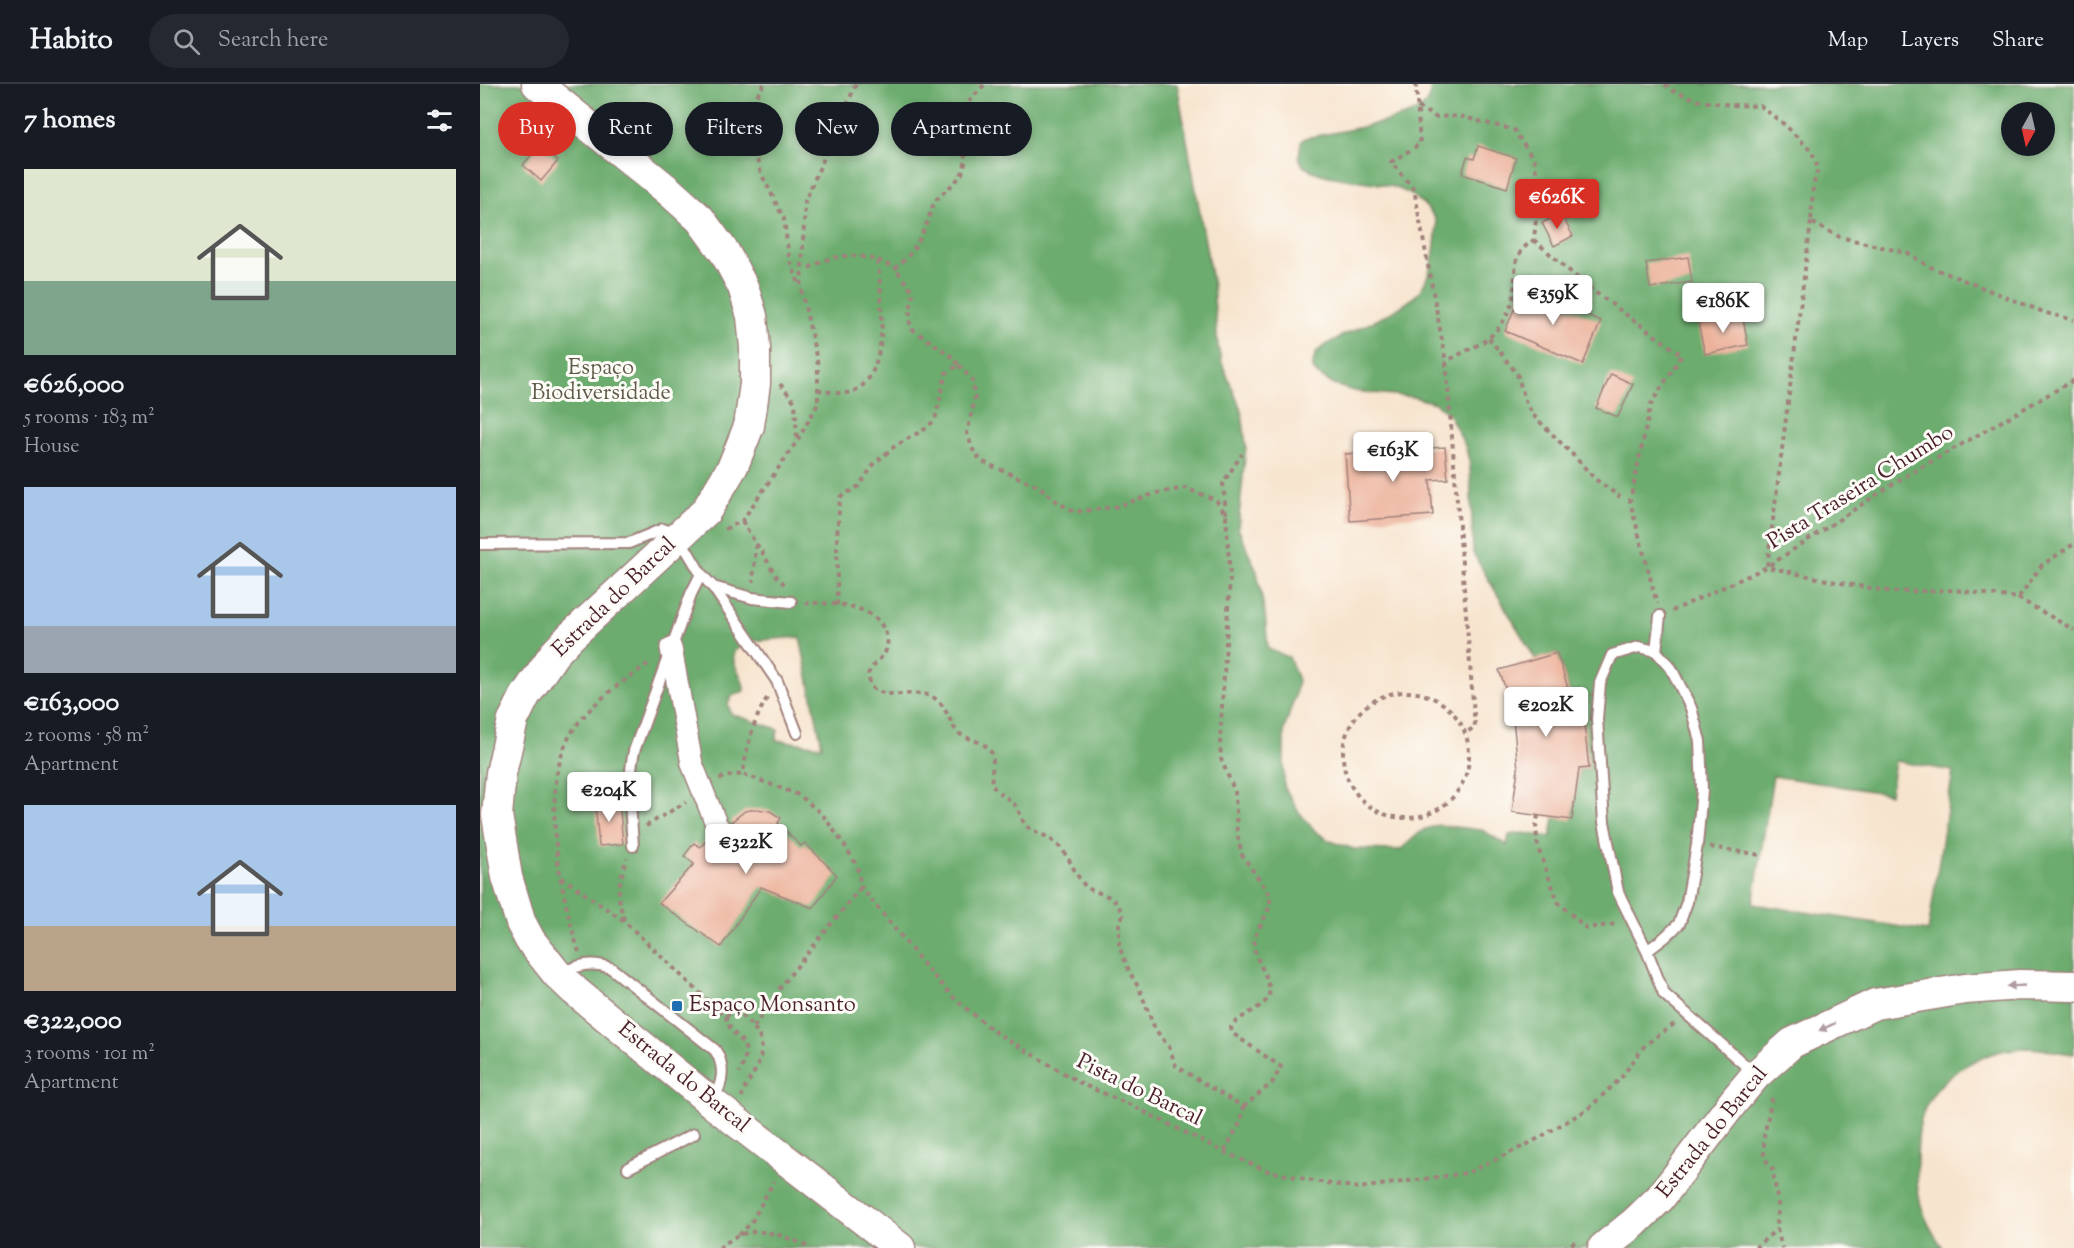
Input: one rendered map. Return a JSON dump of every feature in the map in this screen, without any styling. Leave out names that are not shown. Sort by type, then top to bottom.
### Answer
[{"type":"street","name":"Estrada do Barcal","points":[[537,84],[670,192],[700,219],[725,253],[743,287],[752,316],[755,384],[749,426],[733,466],[706,511],[554,654],[525,696],[513,720],[497,795],[497,815],[507,877],[521,922],[530,940],[570,969],[712,1103],[900,1248]]},
{"type":"street","points":[[671,648],[692,764],[717,826],[727,837]]},
{"type":"street","name":"Estrada do Barcal","points":[[1603,1248],[1634,1224],[1660,1198],[1756,1075],[1792,1043],[1875,1004],[1965,989],[2074,986]]},
{"type":"lane","points":[[480,544],[629,543],[663,529],[679,537],[701,574],[713,587],[777,681],[797,733]]},
{"type":"lane","points":[[633,846],[630,770],[634,751],[693,588],[701,574]]},
{"type":"lane","points":[[713,587],[752,598],[797,602]]},
{"type":"lane","points":[[1656,651],[1660,616]]},
{"type":"lane","points":[[1647,951],[1679,924],[1687,902],[1697,845],[1702,790],[1700,741],[1692,708],[1671,668],[1656,651],[1639,647],[1612,655],[1600,683],[1597,719],[1604,822],[1618,892],[1647,951],[1664,994],[1756,1075]]},
{"type":"lane","points":[[570,969],[597,963],[611,968],[715,1050],[721,1059],[723,1068],[721,1086],[712,1103]]},
{"type":"lane","points":[[628,1168],[694,1134]]},
{"type":"path","points":[[720,531],[742,521],[818,404],[818,365],[801,288],[789,258],[784,219],[761,173],[747,128],[756,97],[764,84]]},
{"type":"path","points":[[801,288],[805,201],[856,84]]},
{"type":"path","points":[[895,268],[915,250],[934,203],[947,188],[960,179],[965,164],[964,144],[954,118],[985,84]]},
{"type":"path","points":[[1416,84],[1420,144],[1391,162],[1414,189],[1446,362],[1475,727],[1465,733]]},
{"type":"path","points":[[1665,84],[1671,90],[1700,101],[1732,105],[1760,105],[1785,125],[1812,152],[1818,168],[1813,188],[1812,222],[1767,567],[1894,592],[1954,590],[2018,598],[2074,630]]},
{"type":"path","points":[[1417,107],[1435,117],[1459,116],[1514,130],[1534,160],[1539,185],[1534,240]]},
{"type":"path","points":[[1812,222],[1840,237],[1907,253],[1928,266],[2046,313],[2074,320]]},
{"type":"path","points":[[1446,362],[1477,346],[1499,328],[1510,307],[1514,293],[1515,263],[1518,255],[1527,244],[1534,240]]},
{"type":"path","points":[[1534,240],[1588,287],[1682,355],[1651,404],[1630,501],[1660,616]]},
{"type":"path","points":[[810,268],[823,260],[857,254],[895,268],[913,292],[909,320],[912,329],[950,354],[972,380],[975,398],[967,433],[973,450],[981,461],[1040,487],[1056,501],[1074,512],[1115,507],[1157,493],[1185,488],[1216,500],[1226,515]]},
{"type":"path","points":[[818,390],[846,393],[859,388],[868,380],[874,368],[879,350],[882,321],[877,260]]},
{"type":"path","points":[[1489,338],[1517,374],[1526,403],[1533,416],[1595,479],[1620,497]]},
{"type":"path","points":[[837,604],[837,537],[840,497],[859,486],[874,464],[935,420],[946,374],[959,365]]},
{"type":"path","name":"Pista Traseira Chumbo","points":[[1660,616],[1767,567],[1899,480],[2074,380]]},
{"type":"path","points":[[1224,1152],[1240,1123],[1243,1107],[1272,1083],[1281,1067],[1232,1033],[1231,1027],[1237,1019],[1256,1009],[1269,997],[1269,986],[1254,945],[1255,936],[1269,911],[1270,895],[1248,867],[1242,855],[1237,833],[1234,792],[1221,759],[1220,739],[1230,576],[1223,483],[1242,454]]},
{"type":"path","points":[[742,521],[756,544],[766,555],[771,571],[777,579],[789,587]]},
{"type":"path","points":[[752,598],[756,544]]},
{"type":"path","points":[[2018,598],[2042,565],[2074,544]]},
{"type":"path","points":[[797,602],[837,604],[858,609],[871,614],[884,628],[887,647],[867,674],[872,687],[886,695],[919,694],[936,699],[942,705],[957,732],[989,748],[993,755],[993,785],[1015,805],[1025,825],[1056,842],[1072,863],[1082,882],[1090,889],[1111,896],[1119,905],[1123,915],[1119,925],[1119,946],[1155,1029],[1169,1047],[1176,1066],[1243,1107]]},
{"type":"path","points":[[570,969],[569,922],[560,876],[554,813],[558,770],[575,727],[596,705],[627,679],[671,648]]},
{"type":"path","name":"Pista do Barcal","points":[[777,681],[758,713],[745,757],[743,774],[799,795],[822,814],[857,866],[861,887],[956,1000],[994,1032],[1082,1084],[1268,1171],[1359,1188],[1467,1173],[1532,1142],[1588,1109],[1621,1078],[1645,1045],[1687,1015]]},
{"type":"path","points":[[1391,693],[1421,693],[1436,699],[1448,708],[1458,719],[1465,733],[1469,748],[1469,763],[1465,778],[1458,791],[1448,802],[1435,811],[1413,817],[1390,816],[1376,811],[1363,802],[1346,777],[1343,747],[1346,732],[1364,707],[1377,698],[1391,693]]},
{"type":"path","points":[[1538,815],[1536,828],[1538,848],[1558,902],[1586,928],[1614,925],[1631,920]]},
{"type":"path","points":[[1697,845],[1761,855]]},
{"type":"path","points":[[560,876],[624,921],[726,1016],[728,1026],[742,1040],[746,1049],[739,1073]]},
{"type":"path","points":[[754,1027],[782,985],[861,887]]},
{"type":"path","points":[[726,1016],[735,1011],[754,1027],[763,1043],[762,1055],[744,1088]]},
{"type":"path","points":[[1756,1075],[1769,1083],[1772,1097],[1764,1136],[1764,1157],[1773,1170],[1779,1205],[1777,1229],[1782,1248]]},
{"type":"path","points":[[719,1248],[739,1235],[751,1223],[780,1171]]},
{"type":"path","points":[[1755,1248],[1777,1229]]},
{"type":"path","points":[[739,1235],[762,1233],[781,1235],[811,1248]]},
{"type":"green space","name":"Espaço Biodiversidade","points":[[480,84],[1177,84],[1213,286],[1218,347],[1242,412],[1246,446],[1238,528],[1257,572],[1265,614],[1268,649],[1289,657],[1298,680],[1284,730],[1284,786],[1298,811],[1316,832],[1330,841],[1354,849],[1397,850],[1423,830],[1438,825],[1482,830],[1507,845],[1509,835],[1523,833],[1551,837],[1554,817],[1572,819],[1579,769],[1589,768],[1581,697],[1571,698],[1557,653],[1536,660],[1473,553],[1470,465],[1466,448],[1449,414],[1435,403],[1413,397],[1354,391],[1334,385],[1313,369],[1315,356],[1322,347],[1404,305],[1419,292],[1431,263],[1435,245],[1436,221],[1419,200],[1404,191],[1388,185],[1319,173],[1303,166],[1299,157],[1301,142],[1305,138],[1368,126],[1416,111],[1427,101],[1431,84],[2074,84],[2074,1054],[2028,1048],[1998,1052],[1968,1064],[1943,1083],[1933,1095],[1925,1108],[1920,1126],[1917,1183],[1921,1205],[1929,1226],[1943,1248],[480,1248]],"holes":[[[800,637],[822,746],[776,740],[778,729],[731,714],[728,704],[732,696],[744,691],[742,679],[734,663],[734,651],[750,641]],[[1895,761],[1953,771],[1928,931],[1753,904],[1773,776],[1890,794]]]},
{"type":"building","points":[[1478,146],[1516,158],[1507,188],[1462,174],[1467,157],[1474,159]]},
{"type":"building","points":[[531,156],[552,156],[558,161],[541,181],[523,165]]},
{"type":"building","points":[[1561,214],[1573,236],[1554,246],[1542,223]]},
{"type":"building","points":[[1688,257],[1692,282],[1650,288],[1646,263]]},
{"type":"building","points":[[1523,288],[1601,321],[1583,364],[1505,331]]},
{"type":"building","points":[[1742,313],[1748,345],[1705,354],[1698,323]]},
{"type":"building","points":[[1611,374],[1633,384],[1618,417],[1596,408]]},
{"type":"building","points":[[1445,447],[1448,479],[1430,480],[1433,515],[1350,521],[1345,454]]},
{"type":"building","points":[[1557,653],[1571,698],[1581,697],[1589,768],[1579,769],[1572,820],[1512,812],[1518,769],[1512,707],[1499,670]]},
{"type":"building","points":[[619,800],[623,844],[599,846],[595,802]]},
{"type":"building","points":[[757,809],[770,811],[781,818],[778,823],[801,846],[805,843],[837,875],[813,908],[761,887],[721,947],[659,903],[694,864],[684,856],[694,843],[700,847],[710,837],[723,848],[731,848],[739,840],[739,833],[731,822],[745,811]]},
{"type":"place","name":"Espaço Monsanto","points":[[677,1006]]}]
